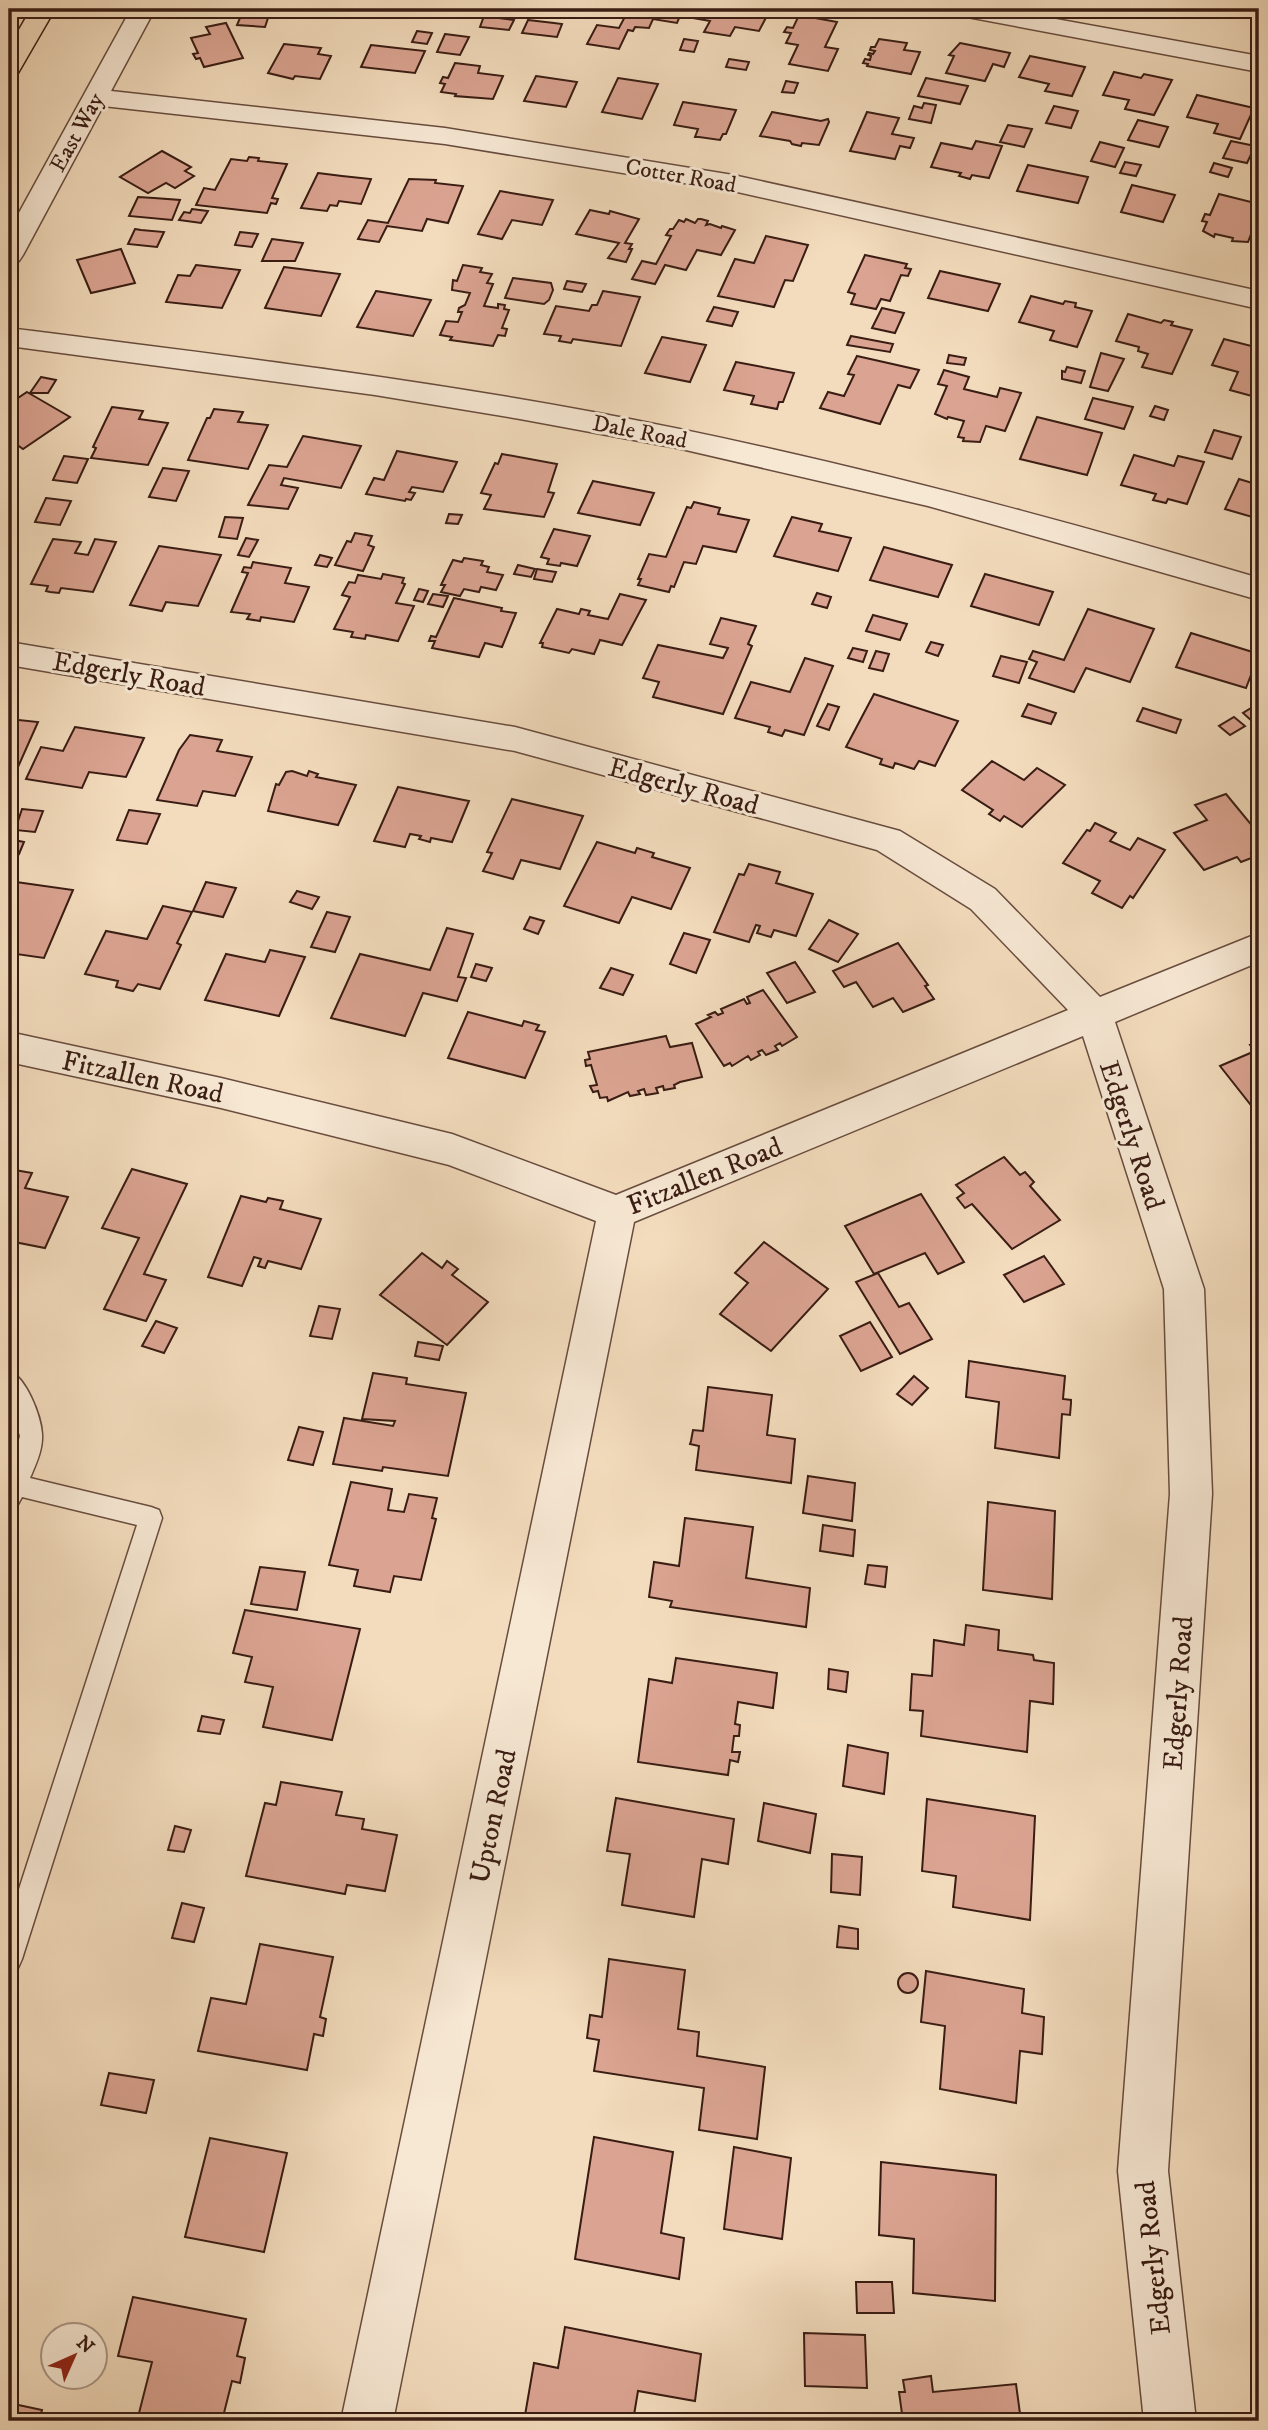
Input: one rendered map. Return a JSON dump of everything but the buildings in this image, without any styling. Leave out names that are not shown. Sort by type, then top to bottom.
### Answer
[{"type":"main road","points":[[9,68],[43,9]]},
{"type":"street","name":"East Way","points":[[9,255],[143,9]]},
{"type":"street","points":[[962,9],[1259,64]]},
{"type":"street","name":"Cotter Road","points":[[95,96],[445,136],[733,183],[1259,300]]},
{"type":"street","name":"Dale Road","points":[[9,337],[390,387],[692,441],[928,495],[1051,527],[1259,589]]},
{"type":"street","name":"Edgerly Road","points":[[9,653],[515,739],[888,840],[983,900],[1094,1014],[1184,1289],[1191,1494],[1143,2172],[1170,2421]]},
{"type":"street","name":"Fitzallen Road","points":[[9,1047],[221,1093],[452,1150],[617,1212],[1259,947]]},
{"type":"street","name":"Upton Road","points":[[367,2421],[617,1212]]},
{"type":"lane","points":[[9,1381],[17,1393],[31,1435],[13,1491],[151,1518],[9,1959]]}]
